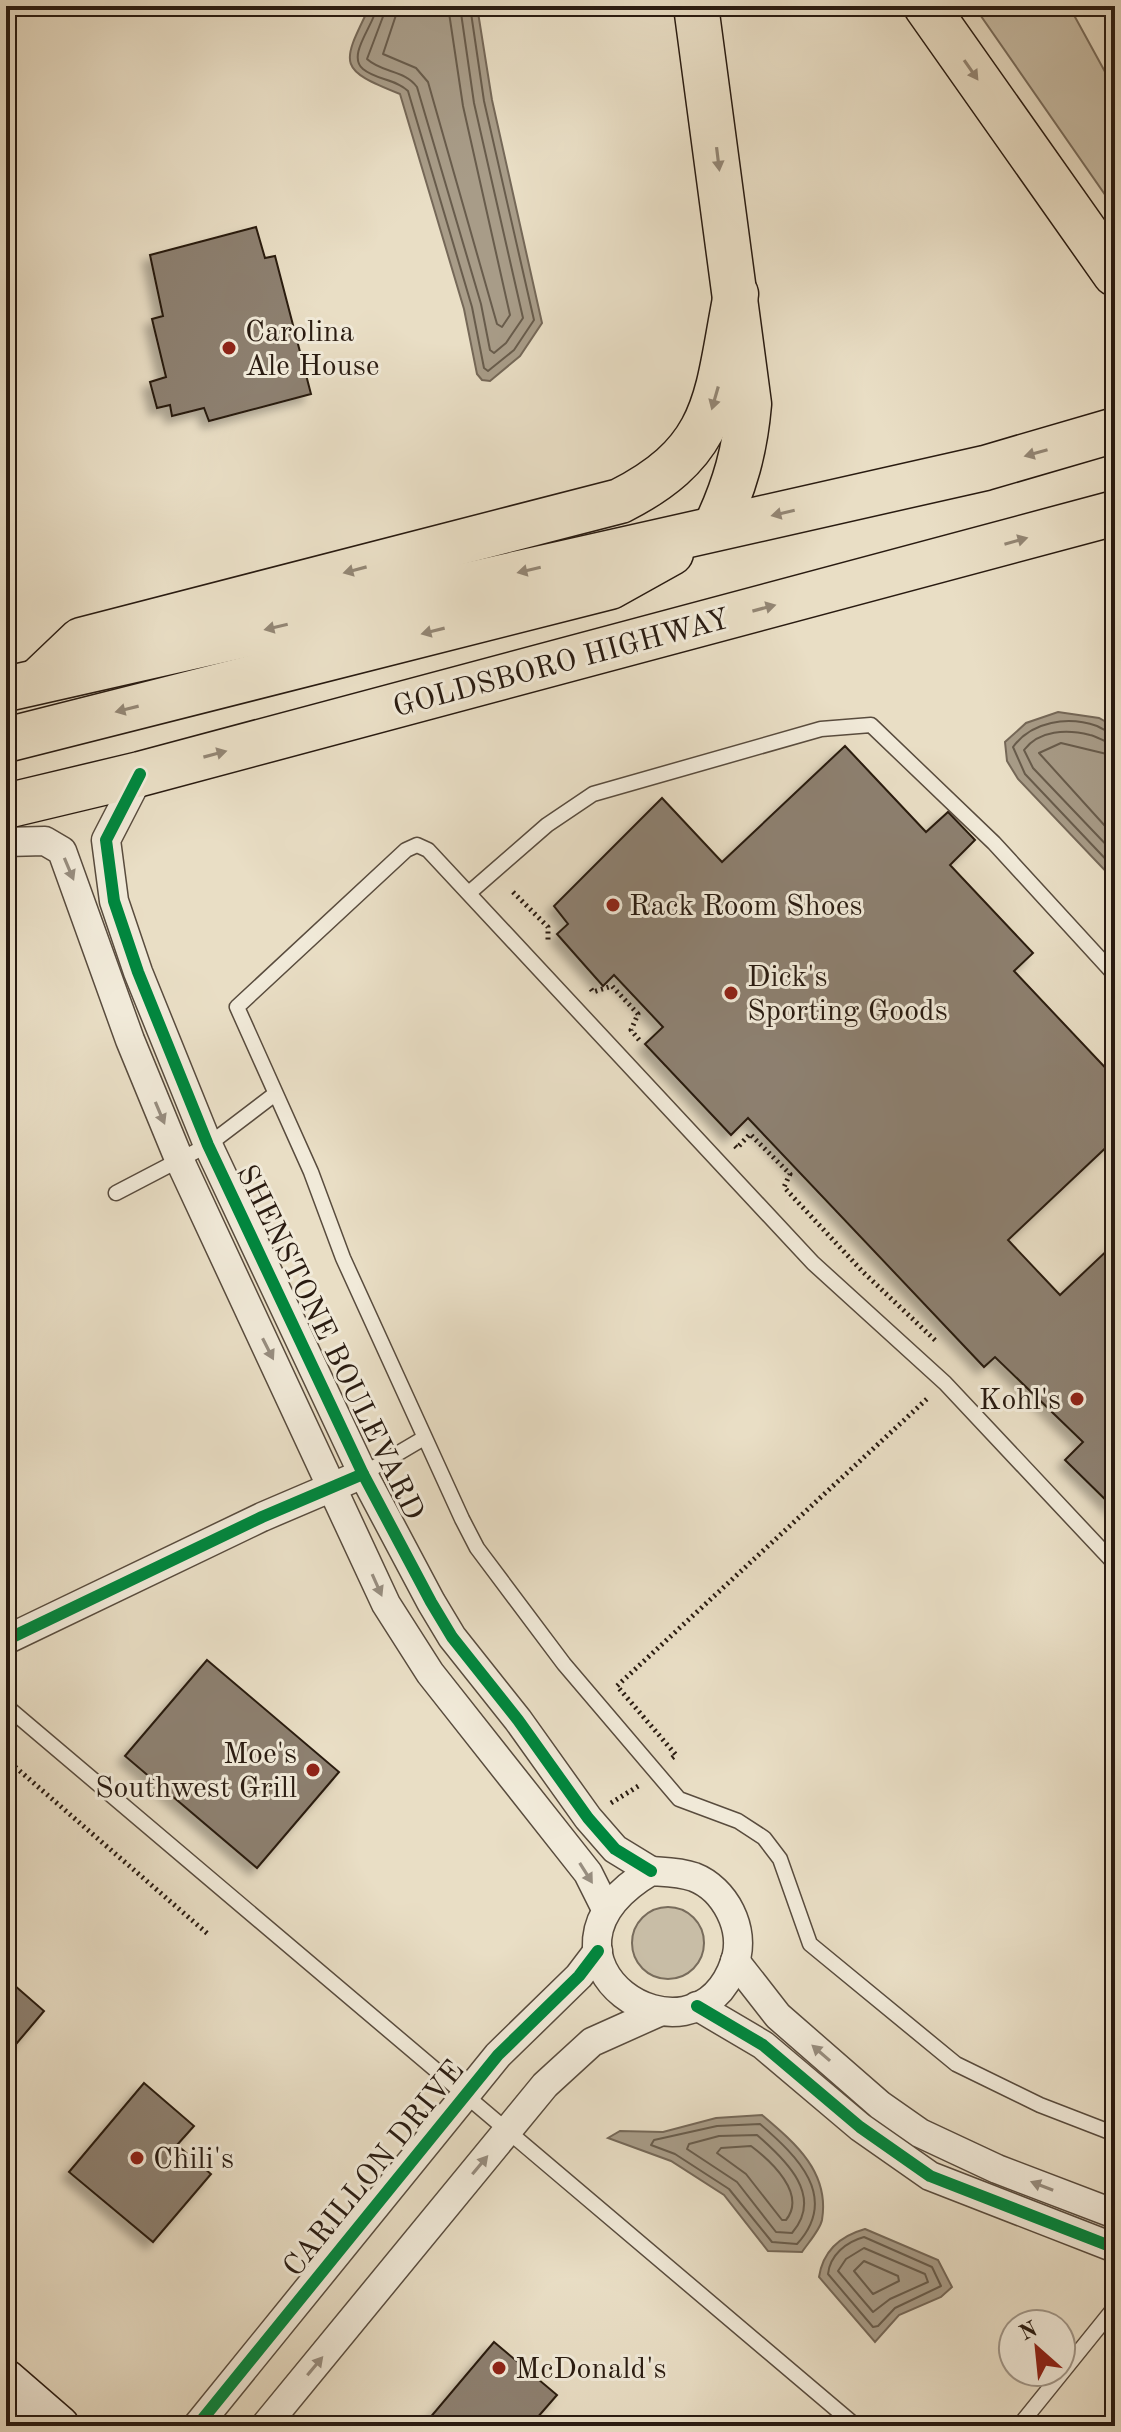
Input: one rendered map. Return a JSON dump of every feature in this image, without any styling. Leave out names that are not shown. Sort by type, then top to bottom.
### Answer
[{"type":"main road","points":[[6,740],[610,587],[715,528],[734,488],[744,453],[749,404],[696,6]]},
{"type":"main road","points":[[926,6],[1115,274]]},
{"type":"main road","points":[[22,685],[81,640],[620,501],[653,485],[681,461],[705,430],[716,394],[736,294]]},
{"type":"main road","points":[[22,685],[985,468],[1113,431]]},
{"type":"main road","name":"GOLDSBORO HIGHWAY","points":[[6,806],[140,774],[1115,513]]},
{"type":"main road","points":[[6,2380],[59,2426]]},
{"type":"street","name":"SHENSTONE BOULEVARD","points":[[140,774],[106,840],[114,901],[138,972],[208,1145],[363,1474],[452,1637],[518,1720],[588,1818],[615,1849],[651,1871]]},
{"type":"street","name":"SHENSTONE BOULEVARD","points":[[6,842],[45,841],[62,851],[130,1040],[179,1159],[386,1604],[430,1673],[588,1873],[606,1909]]},
{"type":"street","points":[[6,1640],[248,1523],[363,1474]]},
{"type":"street","points":[[265,2426],[545,2085],[592,2042],[659,2012],[697,2006],[716,1993],[735,1961],[737,1929],[718,1892],[692,1876],[651,1871],[624,1887],[606,1909],[598,1932],[598,1951],[605,1973],[621,1994],[631,2002],[659,2012]]},
{"type":"street","name":"CARILLON DRIVE","points":[[197,2426],[498,2055],[579,1976],[598,1951]]},
{"type":"street","points":[[735,1961],[778,2016],[880,2105],[920,2133],[997,2169],[1115,2214]]},
{"type":"street","points":[[697,2006],[763,2045],[860,2127],[930,2176],[1115,2248]]},
{"type":"lane","points":[[469,893],[547,825],[593,794],[821,729],[871,725],[994,843],[1115,975]]},
{"type":"lane","points":[[1115,1564],[945,1383],[813,1263],[428,850],[417,845],[406,850],[237,1007],[424,1438],[477,1548],[564,1664],[679,1799],[738,1821],[764,1838],[780,1859],[810,1944],[956,2064],[1040,2105],[1115,2134]]},
{"type":"lane","points":[[116,1193],[208,1145],[275,1094]]},
{"type":"lane","points":[[363,1474],[424,1438]]},
{"type":"lane","points":[[6,1706],[467,2093],[856,2426]]},
{"type":"lane","points":[[1019,2426],[1115,2307]]},
{"type":"path","points":[[513,892],[548,927],[547,942],[556,952]]},
{"type":"path","points":[[584,982],[593,992],[612,986],[638,1014],[631,1030],[641,1042]]},
{"type":"path","points":[[599,1810],[656,1773],[676,1755],[617,1686],[960,1368],[784,1187],[790,1174],[750,1134],[737,1148],[727,1136]]},
{"type":"path","points":[[6,1759],[209,1935]]},
{"type":"shaded area","points":[[974,6],[1069,6],[1115,90],[1115,209]]},
{"type":"shaded area","points":[[675,1907],[694,1917],[702,1929],[702,1957],[694,1969],[682,1977],[661,1979],[642,1969],[634,1957],[632,1936],[642,1917],[654,1909]]},
{"type":"water","points":[[370,6],[477,6],[492,100],[542,323],[520,356],[490,381],[482,380],[477,374],[464,309],[400,94],[365,78],[350,63],[354,41]]},
{"type":"water","points":[[1058,712],[1099,718],[1115,727],[1115,881],[1018,779],[1007,761],[1005,742],[1026,723]]},
{"type":"water","points":[[762,2115],[798,2148],[821,2187],[822,2220],[802,2252],[768,2251],[724,2195],[671,2161],[608,2138],[620,2131],[663,2132],[716,2118]]},
{"type":"water","points":[[865,2229],[938,2260],[952,2287],[941,2297],[899,2315],[875,2342],[819,2277],[824,2260],[834,2246]]},
{"type":"building","name":"Carolina Ale House","points":[[256,227],[265,258],[275,256],[311,394],[209,421],[204,408],[172,416],[170,405],[157,408],[150,382],[166,377],[152,319],[163,316],[150,255]]},
{"type":"building","points":[[845,746],[926,832],[948,812],[975,840],[950,865],[1033,953],[1014,971],[1115,1078],[1115,1139],[1008,1240],[1060,1295],[1115,1243],[1115,1509],[1065,1460],[1083,1442],[995,1357],[984,1367],[748,1118],[731,1135],[645,1044],[663,1027],[614,975],[603,986],[557,934],[568,924],[554,906],[662,798],[722,862]]},
{"type":"building","points":[[207,1660],[339,1772],[257,1868],[125,1756]]},
{"type":"building","points":[[6,1978],[44,2011],[6,2056]]},
{"type":"building","name":"Chili's","points":[[144,2083],[194,2126],[177,2145],[211,2174],[153,2242],[69,2172]]},
{"type":"building","name":"McDonald's","points":[[494,2342],[557,2395],[530,2426],[423,2426]]},
{"type":"cycle path","points":[[140,774],[106,840],[114,901],[138,972],[208,1145],[363,1474],[452,1637],[518,1720],[588,1818],[615,1849],[651,1871]]},
{"type":"cycle path","points":[[6,1640],[262,1517],[363,1474]]},
{"type":"cycle path","points":[[197,2426],[498,2055],[579,1976],[598,1951]]},
{"type":"cycle path","points":[[697,2006],[763,2045],[860,2127],[930,2176],[1115,2248]]},
{"type":"place","name":"Carolina Ale House","points":[[229,348]]},
{"type":"place","name":"Rack Room Shoes","points":[[613,905]]},
{"type":"place","name":"Dick's Sporting Goods","points":[[731,993]]},
{"type":"place","name":"Kohl's","points":[[1077,1399]]},
{"type":"place","name":"Moe's Southwest Grill","points":[[313,1770]]},
{"type":"place","name":"Chili's","points":[[137,2158]]},
{"type":"place","name":"McDonald's","points":[[499,2368]]}]
